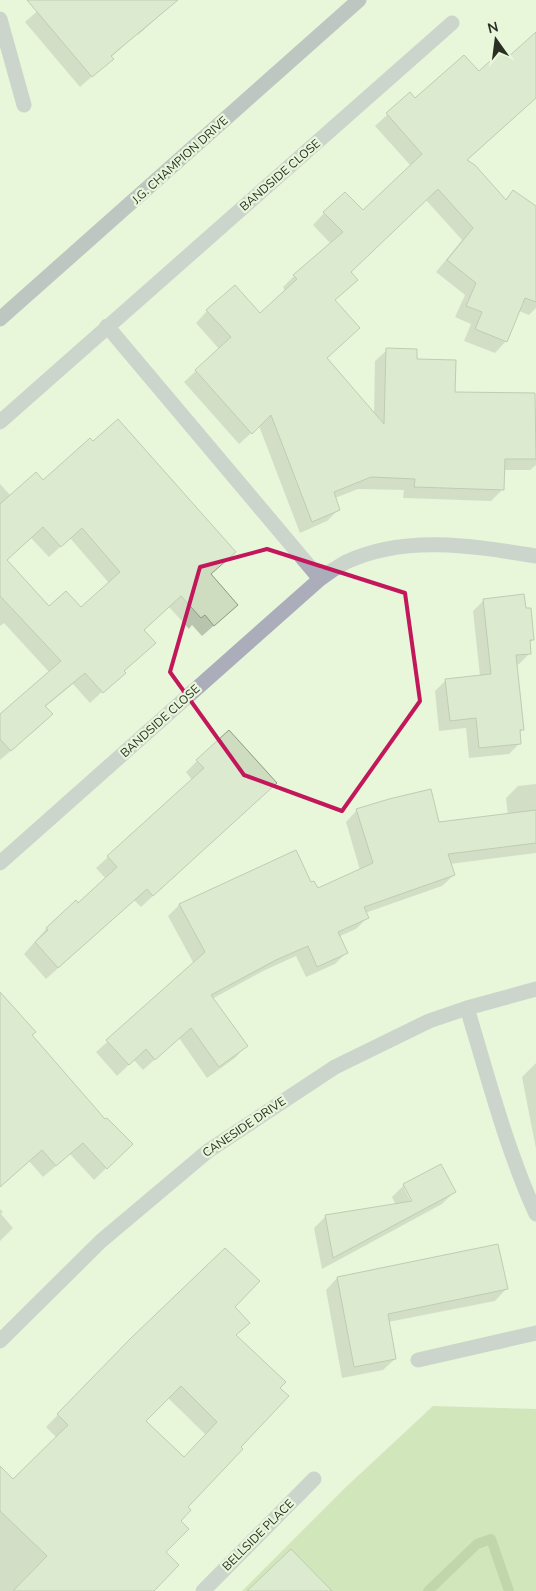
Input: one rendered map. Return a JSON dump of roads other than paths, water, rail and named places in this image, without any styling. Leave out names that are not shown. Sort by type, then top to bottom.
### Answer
[{"type":"main road","name":"J.G. CHAMPION DRIVE","points":[[0,320],[359,0]]},
{"type":"street","points":[[0,19],[24,105]]},
{"type":"street","name":"BANDSIDE CLOSE","points":[[0,422],[452,23]]},
{"type":"street","points":[[107,326],[320,579]]},
{"type":"street","name":"BANDSIDE CLOSE","points":[[0,863],[320,579],[346,563],[377,551],[406,546],[447,544],[481,547],[536,556]]},
{"type":"street","name":"CANESIDE DRIVE","points":[[0,1341],[100,1241],[208,1151],[335,1067],[429,1021],[536,989]]},
{"type":"street","points":[[468,1008],[510,1149],[534,1206]]},
{"type":"street","points":[[418,1360],[536,1333]]},
{"type":"street","name":"BELLSIDE PLACE","points":[[203,1591],[314,1480]]},
{"type":"waterway","points":[[428,1591],[477,1544],[491,1539],[509,1591]]}]
